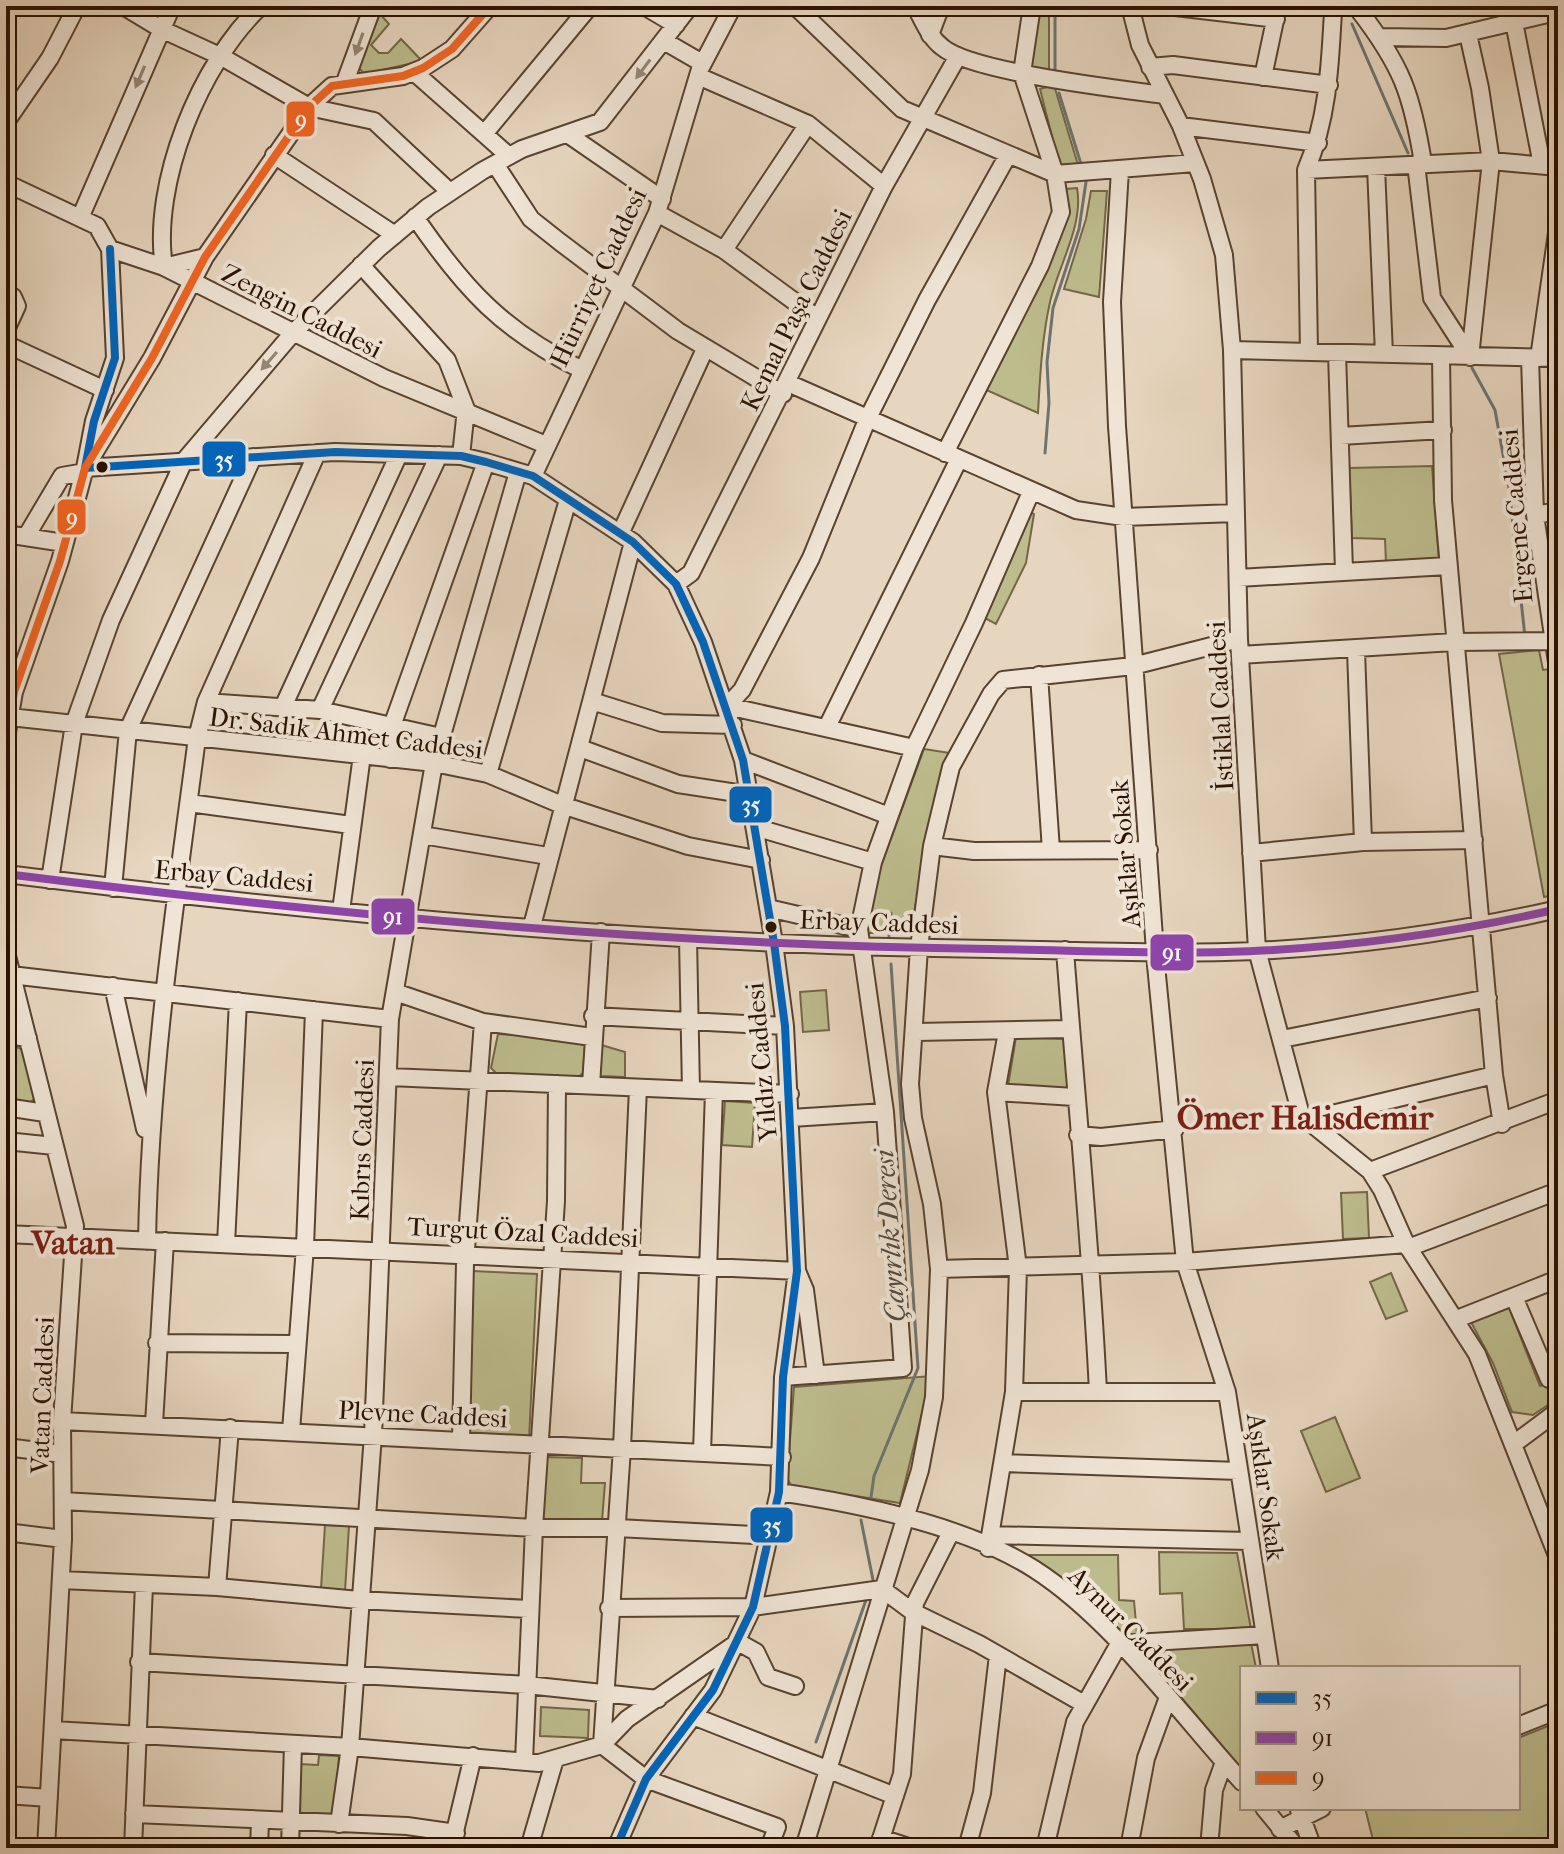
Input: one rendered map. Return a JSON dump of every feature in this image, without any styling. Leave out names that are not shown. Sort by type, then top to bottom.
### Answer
[{"type":"street","points":[[6,122],[50,58],[77,6]]},
{"type":"street","points":[[123,6],[161,29],[222,57],[309,107],[374,121],[450,192]]},
{"type":"street","points":[[80,218],[172,6]]},
{"type":"street","points":[[205,257],[164,267],[160,240],[176,145],[193,104],[242,24],[261,6]]},
{"type":"street","points":[[345,82],[373,6]]},
{"type":"street","points":[[484,134],[590,6]]},
{"type":"street","points":[[644,6],[676,25]]},
{"type":"street","points":[[50,880],[74,724],[111,620],[184,461],[292,334],[361,265],[415,217],[502,160],[600,122],[690,6]]},
{"type":"street","name":"Hürriyet Caddesi","points":[[525,474],[546,445],[659,206],[700,70],[733,6]]},
{"type":"street","points":[[795,6],[902,109],[1055,174],[1195,163]]},
{"type":"street","points":[[915,6],[930,35],[943,49],[958,56],[1022,73],[1164,95]]},
{"type":"street","points":[[930,35],[941,6]]},
{"type":"street","points":[[827,727],[1061,212],[1055,174],[1022,73],[1032,6]]},
{"type":"street","name":"İstiklal Caddesi","points":[[1130,6],[1150,67],[1181,126],[1195,163],[1224,255],[1232,350],[1240,647],[1257,950],[1301,1115],[1307,1120]]},
{"type":"street","points":[[1167,6],[1277,13],[1263,77]]},
{"type":"street","points":[[1309,352],[1306,170],[1318,143],[1329,85],[1333,11],[1339,6]]},
{"type":"street","points":[[1356,7],[1396,6]]},
{"type":"street","points":[[27,535],[62,476],[85,470],[205,257],[309,107],[332,86],[414,72],[452,49],[487,7]]},
{"type":"street","points":[[1356,7],[1380,37],[1409,89],[1420,164],[1432,298],[1470,357]]},
{"type":"street","points":[[1380,37],[1446,38],[1557,12]]},
{"type":"street","points":[[1306,170],[1491,161],[1550,166],[1514,22]]},
{"type":"street","points":[[1468,34],[1491,161],[1470,357]]},
{"type":"street","points":[[664,41],[700,70],[808,124],[884,186]]},
{"type":"street","name":"Kemal Paşa Caddesi","points":[[676,584],[691,573],[786,389],[817,318],[884,186],[958,56]]},
{"type":"street","points":[[1150,67],[1173,65],[1329,85]]},
{"type":"street","points":[[414,72],[484,134],[502,160],[531,219],[705,349],[786,389],[867,420],[1076,510],[1123,517],[1236,513]]},
{"type":"street","points":[[724,250],[808,124]]},
{"type":"street","points":[[1181,126],[1318,143]]},
{"type":"street","points":[[569,135],[659,206],[817,318]]},
{"type":"street","points":[[274,155],[395,235]]},
{"type":"street","points":[[727,706],[742,690],[811,558],[867,420],[927,300],[1008,155]]},
{"type":"street","points":[[1376,167],[1384,354]]},
{"type":"street","name":"Aşıklar Sokak","points":[[1120,170],[1112,302],[1123,517],[1185,1262],[1227,1392],[1270,1666]]},
{"type":"street","points":[[6,738],[14,692],[64,543],[85,470],[94,421],[115,358],[110,249],[97,226],[97,177]]},
{"type":"street","points":[[6,183],[97,226]]},
{"type":"street","points":[[415,217],[448,265],[484,305],[516,333],[582,370]]},
{"type":"street","name":"Ergene Caddesi","points":[[1558,226],[1534,358],[1535,515],[1549,642],[1558,669]]},
{"type":"street","name":"Zengin Caddesi","points":[[110,249],[164,267],[384,378],[466,409],[493,425],[546,445]]},
{"type":"street","points":[[361,265],[447,360],[466,409],[461,456]]},
{"type":"street","points":[[6,293],[13,297],[17,306],[6,330]]},
{"type":"street","points":[[6,344],[105,390]]},
{"type":"street","points":[[532,926],[548,856],[592,701],[627,537],[705,349]]},
{"type":"street","points":[[1232,350],[1558,358]]},
{"type":"street","points":[[1337,353],[1344,571]]},
{"type":"street","points":[[1441,356],[1448,566],[1454,642],[1494,1075],[1502,1124]]},
{"type":"street","points":[[1340,436],[1443,430]]},
{"type":"street","points":[[147,1241],[149,1146],[163,992],[197,738],[206,702],[317,453]]},
{"type":"street","name":"Yıldız Caddesi","points":[[85,470],[317,453],[461,456],[525,474],[627,537],[676,584],[727,706],[743,760],[761,860],[785,1026],[790,1094],[797,1271],[783,1377],[779,1492],[772,1536],[753,1607],[738,1642],[713,1690],[646,1779],[616,1848]]},
{"type":"street","points":[[283,707],[399,454]]},
{"type":"street","points":[[320,710],[439,455]]},
{"type":"street","points":[[113,888],[128,730],[253,457]]},
{"type":"street","points":[[390,759],[392,726],[486,462]]},
{"type":"street","name":"Kıbrıs Caddesi","points":[[339,1824],[350,1747],[373,1435],[383,1250],[390,1019],[434,763],[525,474]]},
{"type":"street","points":[[783,1377],[903,1368],[885,1112],[864,947],[859,929],[873,862],[914,748],[974,623],[1042,497]]},
{"type":"street","points":[[488,774],[568,500]]},
{"type":"street","points":[[1535,515],[1558,511]]},
{"type":"street","points":[[6,534],[64,543]]},
{"type":"street","points":[[1238,578],[1448,566]]},
{"type":"street","points":[[804,1848],[920,1470],[934,1397],[939,1269],[932,1204],[913,1118],[910,1084],[916,1032],[919,948],[932,846],[951,767],[959,750],[1003,680],[1133,666],[1240,647],[1356,651],[1454,642],[1549,642]]},
{"type":"street","points":[[1356,651],[1363,842]]},
{"type":"street","points":[[1039,675],[1051,850]]},
{"type":"street","points":[[592,701],[662,723],[733,725]]},
{"type":"street","points":[[206,702],[320,710],[441,737]]},
{"type":"street","points":[[727,706],[914,748]]},
{"type":"street","name":"Dr. Sadık Ahmet Caddesi","points":[[10,717],[434,763],[488,774],[562,805],[688,846],[761,860]]},
{"type":"street","points":[[580,748],[678,784],[750,795]]},
{"type":"street","points":[[341,911],[362,755]]},
{"type":"street","points":[[743,760],[889,816]]},
{"type":"street","points":[[189,803],[351,825]]},
{"type":"street","points":[[755,827],[873,862]]},
{"type":"street","points":[[422,835],[548,856]]},
{"type":"street","points":[[1251,853],[1363,842],[1474,840]]},
{"type":"street","points":[[932,846],[974,851],[1149,850]]},
{"type":"street","name":"Erbay Caddesi","points":[[6,874],[177,896],[341,911],[688,939],[864,947],[1157,952],[1257,950],[1396,939],[1482,926],[1558,909]]},
{"type":"street","points":[[768,908],[859,929]]},
{"type":"street","points":[[591,1085],[593,1016],[601,932]]},
{"type":"street","points":[[688,939],[691,1090]]},
{"type":"street","points":[[1065,950],[1074,1097],[1092,1265],[1098,1392]]},
{"type":"street","name":"Vatan Caddesi","points":[[6,952],[74,1237],[62,1421],[63,1539],[46,1848]]},
{"type":"street","points":[[11,975],[390,1019]]},
{"type":"street","points":[[113,986],[149,1146]]},
{"type":"street","points":[[395,992],[483,1022],[592,1037]]},
{"type":"street","points":[[1282,1039],[1488,998]]},
{"type":"street","points":[[226,1244],[238,1001]]},
{"type":"street","points":[[291,1431],[305,1247],[314,1010]]},
{"type":"street","points":[[593,1016],[785,1026]]},
{"type":"street","points":[[461,1440],[466,1253],[483,1022]]},
{"type":"street","points":[[916,1032],[1069,1029]]},
{"type":"street","points":[[1007,1032],[996,1092],[1018,1268],[1014,1392],[989,1542],[1249,1541]]},
{"type":"street","points":[[6,1035],[28,1038]]},
{"type":"street","points":[[1307,1120],[1494,1075]]},
{"type":"street","points":[[389,1077],[790,1094]]},
{"type":"street","points":[[524,1761],[529,1609],[556,1201],[557,1084]]},
{"type":"street","points":[[602,1745],[622,1448],[638,1088]]},
{"type":"street","points":[[702,1453],[714,1091]]},
{"type":"street","points":[[996,1092],[1074,1097]]},
{"type":"street","points":[[1370,1171],[1502,1124],[1558,1100]]},
{"type":"street","points":[[6,1107],[45,1113]]},
{"type":"street","points":[[791,1118],[885,1112]]},
{"type":"street","points":[[1307,1120],[1370,1171],[1407,1246],[1457,1319],[1477,1354],[1554,1534],[1558,1558]]},
{"type":"street","points":[[1078,1135],[1101,1137],[1175,1129]]},
{"type":"street","points":[[6,1141],[54,1146]]},
{"type":"street","points":[[939,1269],[1185,1262],[1407,1246],[1558,1191]]},
{"type":"street","name":"Turgut Özal Caddesi","points":[[6,1234],[466,1253],[797,1271]]},
{"type":"street","points":[[154,1424],[165,1241]]},
{"type":"street","name":"Yıldız Caddesi","points":[[797,1271],[805,1290],[816,1375]]},
{"type":"street","points":[[1457,1319],[1558,1279]]},
{"type":"street","points":[[1514,1297],[1549,1379],[1558,1376]]},
{"type":"street","points":[[157,1343],[296,1344]]},
{"type":"street","points":[[1014,1392],[1227,1392]]},
{"type":"street","points":[[1515,1443],[1558,1411]]},
{"type":"street","name":"Plevne Caddesi","points":[[62,1421],[782,1457]]},
{"type":"street","points":[[217,1587],[230,1428]]},
{"type":"street","points":[[6,1447],[62,1454]]},
{"type":"street","points":[[1003,1463],[1239,1471]]},
{"type":"street","name":"Aynur Caddesi","points":[[779,1492],[905,1519],[989,1542],[1043,1576],[1119,1644],[1240,1780]]},
{"type":"street","points":[[63,1501],[534,1528],[617,1528],[772,1536]]},
{"type":"street","points":[[6,1532],[63,1539]]},
{"type":"street","points":[[912,1848],[880,1843],[902,1774],[913,1612],[951,1532]]},
{"type":"street","points":[[61,1580],[217,1587],[359,1600],[529,1609]]},
{"type":"street","points":[[133,1848],[144,1585]]},
{"type":"street","points":[[609,1608],[753,1607],[882,1589],[913,1612],[998,1655],[1084,1704]]},
{"type":"street","points":[[1045,1848],[1075,1722],[1119,1644],[1265,1635]]},
{"type":"street","points":[[53,1730],[350,1747],[539,1763],[602,1745],[627,1719],[738,1642],[756,1652],[768,1677],[795,1686]]},
{"type":"street","points":[[967,1848],[982,1793],[998,1655]]},
{"type":"street","points":[[139,1662],[527,1685],[658,1699]]},
{"type":"street","points":[[1129,1848],[1146,1758],[1167,1700]]},
{"type":"street","points":[[1520,1725],[1558,1710]]},
{"type":"street","points":[[693,1716],[895,1796]]},
{"type":"street","points":[[290,1848],[293,1744]]},
{"type":"street","points":[[602,1745],[646,1779],[777,1827],[769,1848]]},
{"type":"street","points":[[134,1814],[407,1826],[453,1840],[473,1756]]},
{"type":"street","points":[[529,1848],[555,1759]]},
{"type":"street","points":[[1209,1848],[1214,1790],[1224,1762]]},
{"type":"street","points":[[6,1795],[49,1798]]},
{"type":"street","points":[[1266,1810],[1297,1848]]},
{"type":"street","points":[[1280,1829],[1300,1812],[1313,1848]]},
{"type":"street","points":[[259,1848],[260,1820]]},
{"type":"shaded area","points":[[1035,6],[1049,6],[1049,72],[1029,67]]},
{"type":"shaded area","points":[[380,14],[389,24],[371,45],[379,53],[388,53],[401,39],[422,61],[364,74],[357,65]]},
{"type":"shaded area","points":[[1054,85],[1078,165],[1064,168],[1059,164],[1040,89]]},
{"type":"shaded area","points":[[1077,188],[1074,231],[1047,316],[1038,413],[982,388],[1065,214],[1066,189]]},
{"type":"shaded area","points":[[1091,191],[1107,191],[1099,297],[1064,289],[1086,219]]},
{"type":"shaded area","points":[[1432,466],[1439,561],[1386,563],[1385,539],[1352,538],[1349,468]]},
{"type":"shaded area","points":[[1030,512],[1034,514],[1026,563],[996,624],[981,616]]},
{"type":"shaded area","points":[[1539,650],[1543,670],[1550,669],[1558,706],[1558,894],[1544,897],[1499,654]]},
{"type":"shaded area","points":[[924,749],[950,753],[937,795],[910,933],[864,933],[878,874]]},
{"type":"shaded area","points":[[826,990],[829,1030],[803,1032],[800,992]]},
{"type":"shaded area","points":[[498,1034],[579,1039],[585,1045],[583,1073],[577,1078],[496,1073],[491,1068]]},
{"type":"shaded area","points":[[1016,1037],[1064,1039],[1069,1090],[1008,1086]]},
{"type":"shaded area","points":[[6,1043],[24,1050],[36,1097],[29,1104],[6,1101]]},
{"type":"shaded area","points":[[598,1044],[625,1052],[625,1077],[599,1076]]},
{"type":"shaded area","points":[[725,1101],[755,1103],[752,1147],[722,1145]]},
{"type":"shaded area","points":[[1367,1192],[1369,1238],[1343,1239],[1341,1193]]},
{"type":"shaded area","points":[[472,1271],[537,1274],[529,1440],[464,1437]]},
{"type":"shaded area","points":[[1391,1273],[1407,1311],[1386,1319],[1370,1282]]},
{"type":"shaded area","points":[[1509,1308],[1540,1386],[1558,1380],[1558,1398],[1533,1415],[1512,1412],[1493,1363],[1472,1324],[1474,1318]]},
{"type":"shaded area","points":[[931,1376],[900,1503],[792,1486],[787,1479],[794,1387]]},
{"type":"shaded area","points":[[1335,1417],[1360,1478],[1326,1492],[1301,1431]]},
{"type":"shaded area","points":[[545,1457],[582,1458],[581,1483],[605,1483],[602,1521],[542,1520]]},
{"type":"shaded area","points":[[325,1525],[349,1526],[345,1591],[321,1589]]},
{"type":"shaded area","points":[[1159,1552],[1237,1553],[1251,1629],[1184,1629],[1182,1593],[1160,1594]]},
{"type":"shaded area","points":[[1028,1555],[1118,1555],[1119,1600],[1134,1601],[1137,1634],[1125,1637]]},
{"type":"shaded area","points":[[1251,1643],[1256,1666],[1240,1666],[1240,1767],[1139,1648]]},
{"type":"shaded area","points":[[541,1707],[589,1710],[588,1738],[540,1736]]},
{"type":"shaded area","points":[[1558,1722],[1558,1848],[1375,1848],[1366,1810],[1520,1810],[1520,1737]]},
{"type":"shaded area","points":[[319,1755],[339,1756],[336,1817],[297,1815],[300,1764],[318,1765]]},
{"type":"waterway","name":"Çayırlık Deresi","points":[[1055,6],[1055,69]]},
{"type":"waterway","points":[[1352,24],[1408,153]]},
{"type":"waterway","name":"Çayırlık Deresi","points":[[1059,93],[1081,164]]},
{"type":"waterway","name":"Çayırlık Deresi","points":[[1045,453],[1049,403],[1047,362],[1053,308],[1079,229],[1086,182]]},
{"type":"waterway","points":[[1472,368],[1495,410],[1509,488],[1525,637]]},
{"type":"waterway","name":"Çayırlık Deresi","points":[[889,936],[891,913]]},
{"type":"waterway","name":"Çayırlık Deresi","points":[[871,1497],[874,1476],[918,1368],[891,964]]},
{"type":"waterway","points":[[861,1520],[873,1580]]},
{"type":"waterway","points":[[816,1742],[866,1600]]},
{"type":"transit line","name":"9","points":[[6,738],[14,692],[60,561],[85,468],[152,358],[205,257],[309,107],[332,86],[403,76],[423,68],[452,49],[490,6]]},
{"type":"transit line","name":"35","points":[[110,249],[115,358],[94,421],[85,468],[335,452],[461,456],[533,476],[633,542],[676,584],[703,642],[743,760],[785,1026],[797,1271],[783,1377],[779,1492],[753,1607],[713,1690],[646,1779],[616,1848]]},
{"type":"transit line","name":"91","points":[[6,874],[374,915],[620,934],[867,946],[1166,953],[1309,948],[1393,939],[1558,909]]},
{"type":"district","name":"Ömer Halisdemir","points":[[1305,1117]]},
{"type":"district","name":"Vatan","points":[[73,1242]]}]
